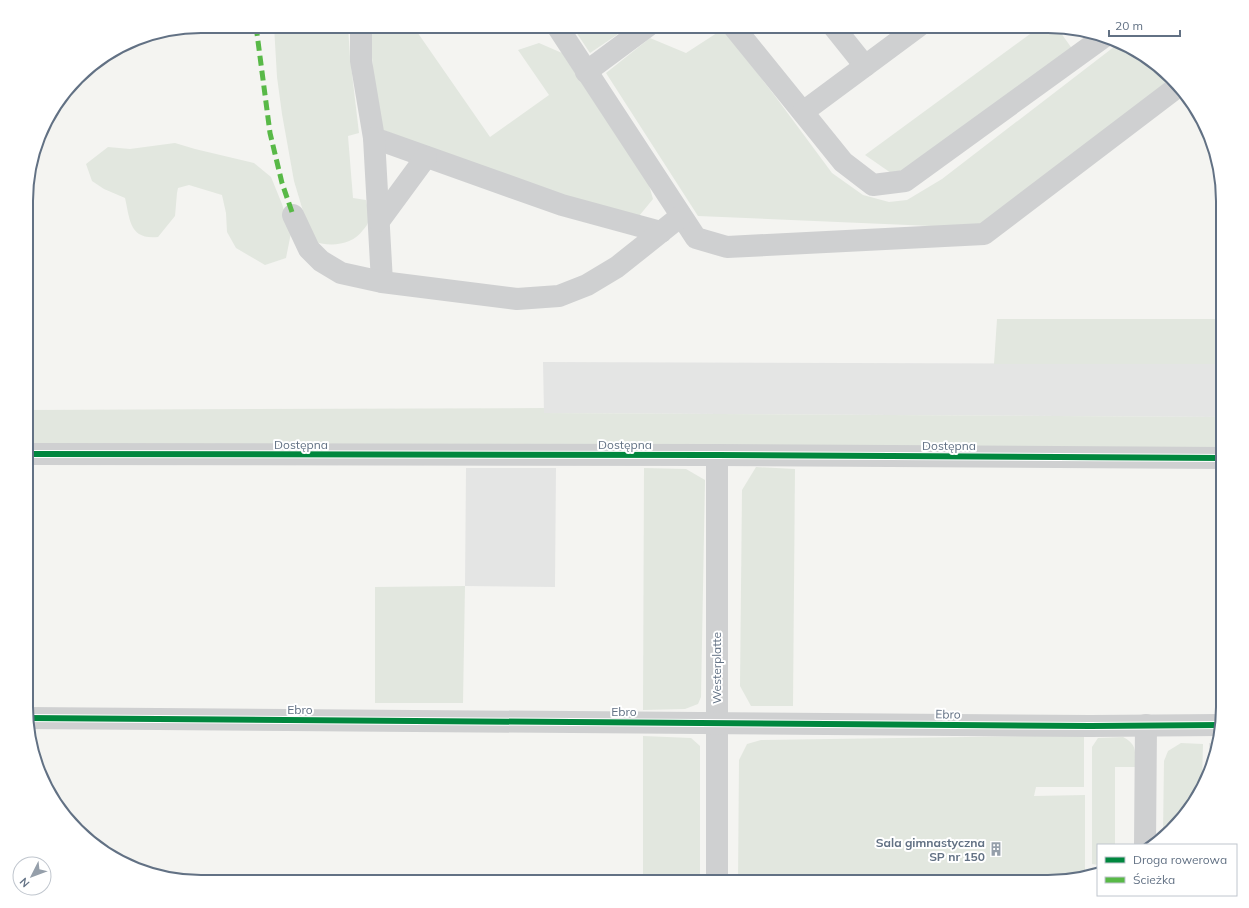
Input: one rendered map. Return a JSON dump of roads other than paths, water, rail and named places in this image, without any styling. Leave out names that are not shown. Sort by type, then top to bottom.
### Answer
[{"type":"street","points":[[361,33],[361,61],[374,138],[382,282]]},
{"type":"street","points":[[561,33],[696,238],[727,247],[984,234],[1174,90]]},
{"type":"street","points":[[586,72],[639,33]]},
{"type":"street","points":[[739,33],[843,162],[873,185],[905,181],[1098,41]]},
{"type":"street","points":[[839,33],[865,66]]},
{"type":"street","points":[[802,112],[910,33]]},
{"type":"street","points":[[374,138],[562,205],[661,232]]},
{"type":"street","points":[[379,221],[426,157]]},
{"type":"street","points":[[294,215],[309,249],[321,261],[341,273],[382,282],[517,299],[559,296],[587,285],[617,267],[681,216]]},
{"type":"street","name":"Dostępna","points":[[33,454],[717,455],[1216,458]]},
{"type":"street","name":"Westerplatte","points":[[717,455],[717,875]]},
{"type":"street","name":"Ebro","points":[[33,718],[1090,726],[1215,725]]},
{"type":"street","points":[[1144,844],[1146,725]]},
{"type":"place","name":"Sala gimnastyczna SP nr 150","points":[[996,849]]}]
